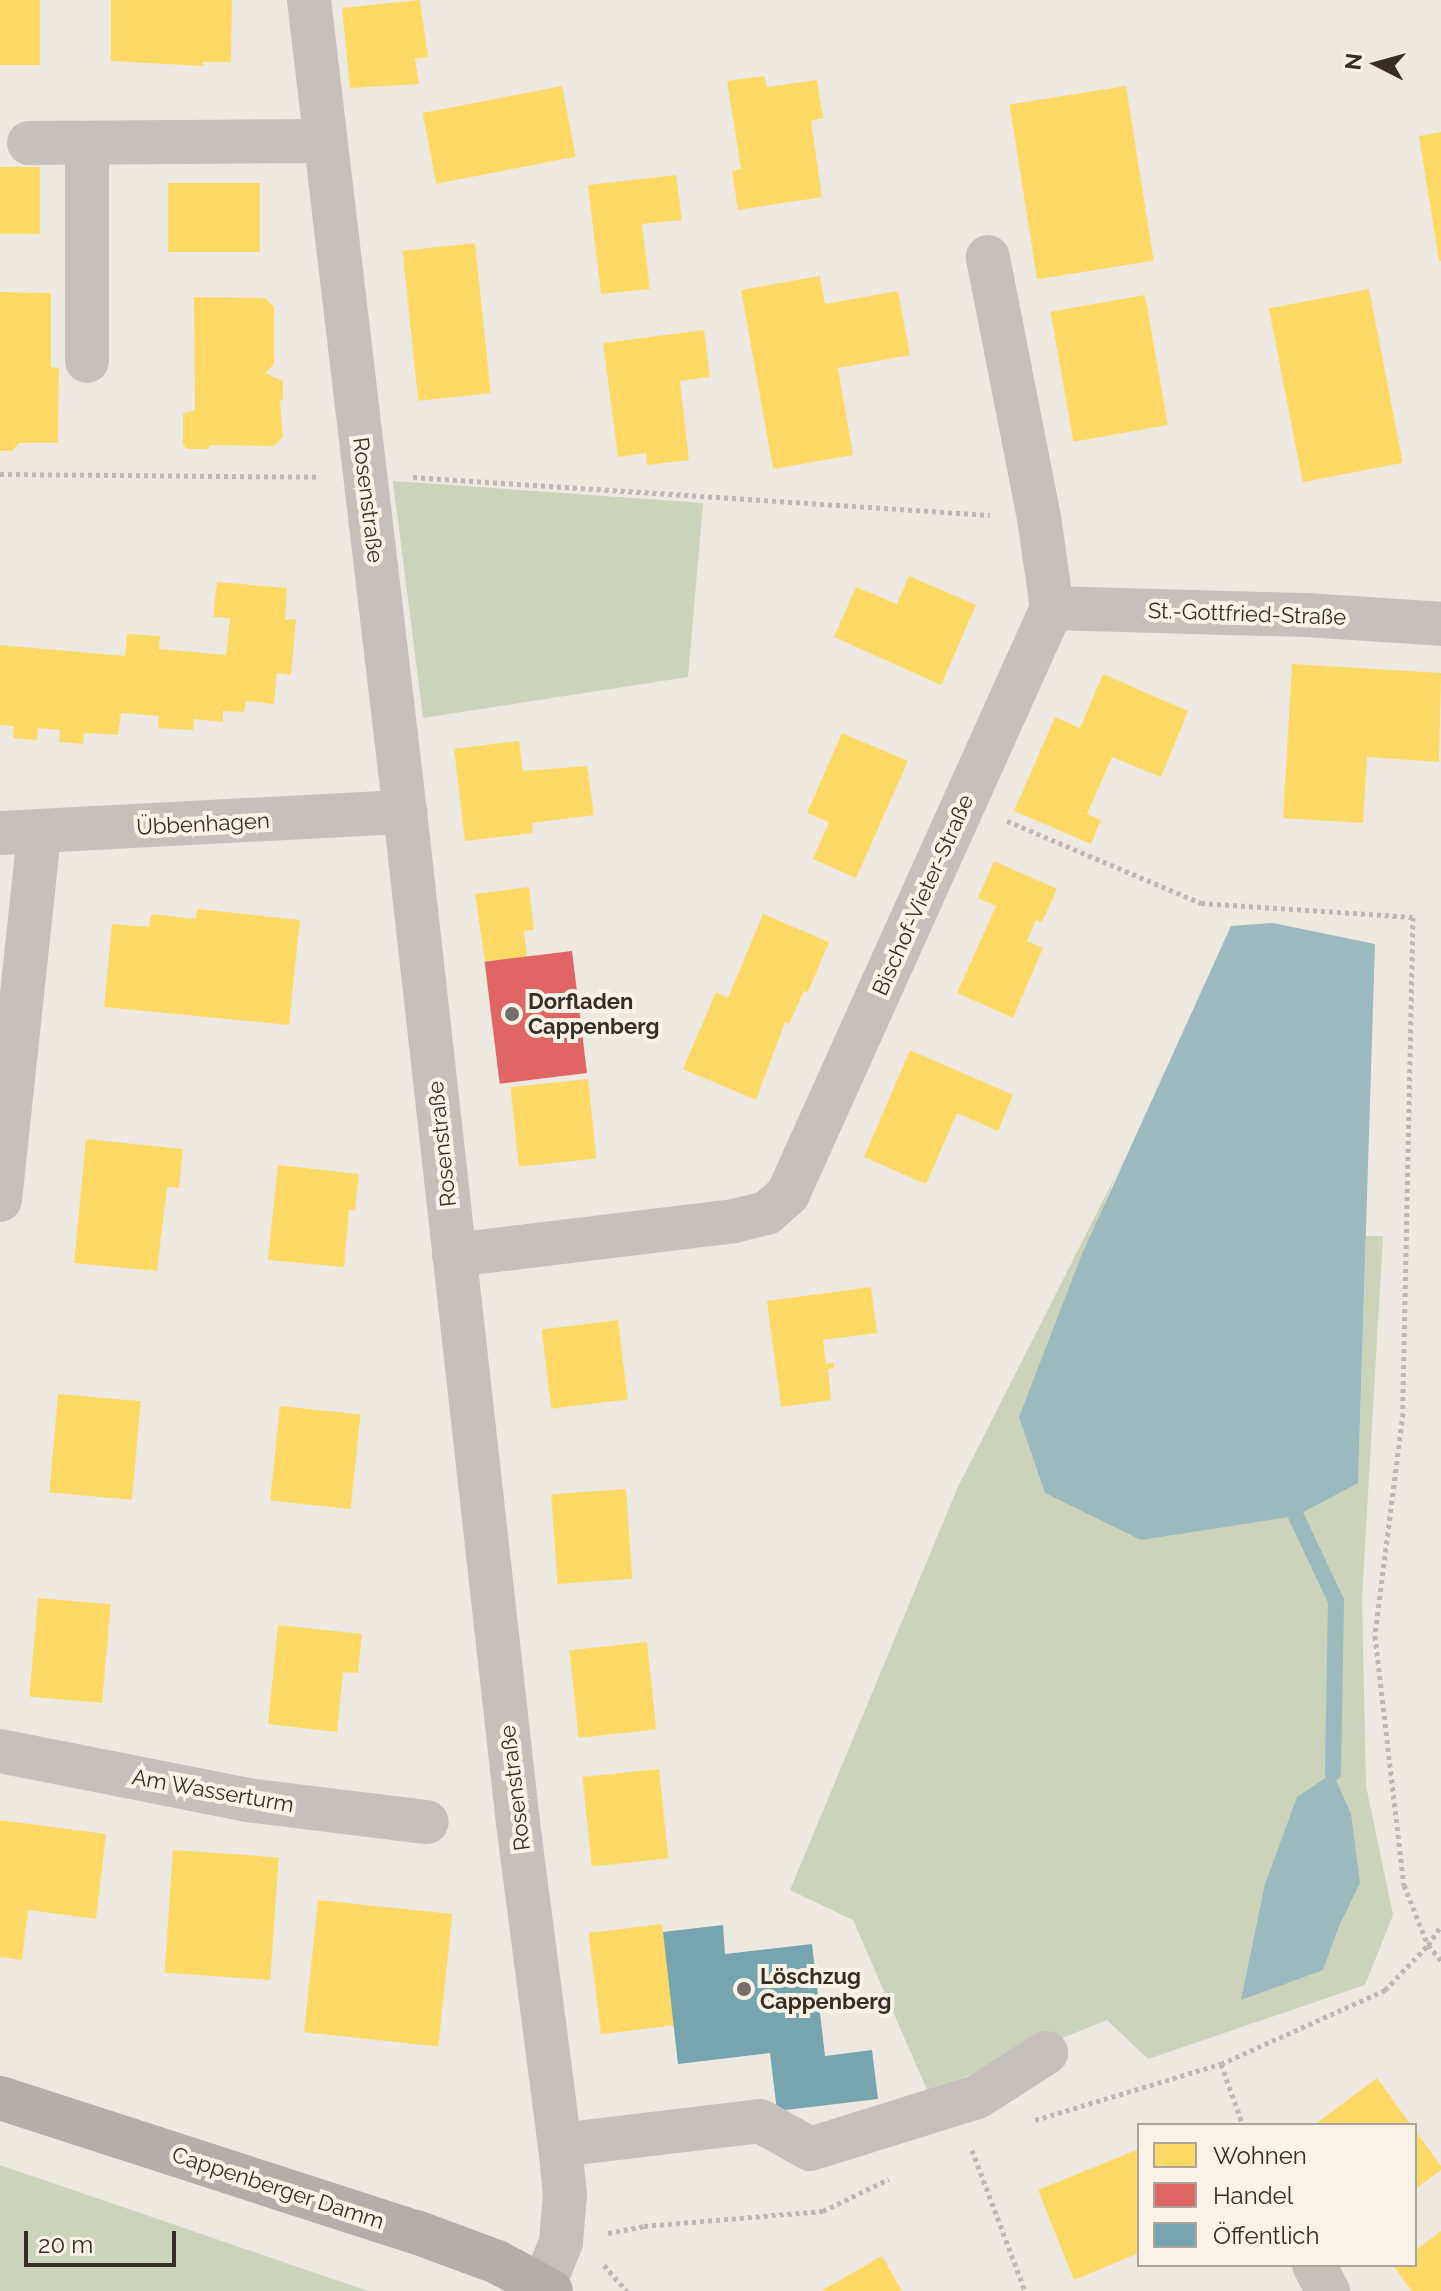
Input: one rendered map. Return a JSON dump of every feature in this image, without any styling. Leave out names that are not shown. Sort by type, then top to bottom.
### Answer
[{"type":"main road","name":"Cappenberger Damm","points":[[0,2098],[416,2232],[497,2262],[548,2288]]},
{"type":"street","name":"Rosenstraße","points":[[309,0],[405,812],[518,1823],[560,2145],[565,2195],[561,2242],[548,2288]]},
{"type":"street","points":[[29,143],[325,141]]},
{"type":"street","points":[[87,143],[87,361]]},
{"type":"street","points":[[988,257],[1039,518],[1052,608]]},
{"type":"street","name":"St.-Gottfried-Straße","points":[[1052,608],[1307,615],[1441,624]]},
{"type":"street","name":"Bischof-Vieter-Straße","points":[[454,1255],[734,1221],[767,1213],[788,1194],[1052,608]]},
{"type":"street","name":"Übbenhagen","points":[[19,834],[405,812]]},
{"type":"street","points":[[0,1200],[19,834]]},
{"type":"street","name":"Am Wasserturm","points":[[0,1751],[247,1800],[427,1822]]},
{"type":"street","points":[[560,2145],[760,2121],[810,2149],[977,2097],[1046,2053]]},
{"type":"street","points":[[1315,2267],[1328,2291]]},
{"type":"path","points":[[0,474],[387,475],[1039,518]]},
{"type":"path","points":[[963,802],[1201,903],[1413,917],[1403,1413],[1375,1636],[1404,1885],[1428,1945],[1441,1960]]},
{"type":"path","points":[[1028,2122],[1221,2064],[1385,1990],[1428,1945],[1441,1926]]},
{"type":"path","points":[[1221,2064],[1242,2123]]},
{"type":"path","points":[[968,2140],[1025,2291]]},
{"type":"path","points":[[561,2242],[644,2226],[823,2211],[902,2172]]},
{"type":"green space","points":[[393,481],[703,503],[688,677],[423,718]]},
{"type":"green space","points":[[1116,1175],[1019,1417],[1358,1483],[1366,1236],[1383,1236],[1362,1598],[1366,1786],[1393,1915],[1365,1985],[1148,2059],[1107,2020],[928,2092],[853,1920],[790,1890],[957,1489]]},
{"type":"green space","points":[[0,2165],[368,2291],[0,2291]]},
{"type":"water","points":[[1273,923],[1375,944],[1358,1483],[1296,1516],[1141,1540],[1045,1493],[1019,1417],[1082,1254],[1231,926]]},
{"type":"water","points":[[1333,1773],[1351,1814],[1360,1883],[1339,1926],[1323,1970],[1241,2000],[1265,1884],[1297,1797]]},
{"type":"building: Wohnen","points":[[0,0],[40,0],[40,65],[0,65]]},
{"type":"building: Wohnen","points":[[111,0],[232,0],[231,62],[203,62],[204,66],[111,61]]},
{"type":"building: Wohnen","points":[[420,0],[428,57],[415,59],[419,84],[350,88],[342,8]]},
{"type":"building: Wohnen","points":[[764,76],[767,87],[817,80],[823,118],[811,121],[822,197],[738,210],[732,171],[741,169],[727,81]]},
{"type":"building: Wohnen","points":[[562,86],[576,157],[436,184],[423,113]]},
{"type":"building: Wohnen","points":[[1126,86],[1154,261],[1037,279],[1009,104]]},
{"type":"building: Wohnen","points":[[1441,132],[1441,261],[1439,261],[1419,136]]},
{"type":"building: Wohnen","points":[[0,167],[40,167],[40,234],[0,234]]},
{"type":"building: Wohnen","points":[[676,175],[682,220],[642,224],[650,289],[601,294],[588,185]]},
{"type":"building: Wohnen","points":[[168,183],[260,183],[260,252],[168,252]]},
{"type":"building: Wohnen","points":[[475,243],[491,393],[418,401],[402,251]]},
{"type":"building: Wohnen","points":[[820,276],[825,304],[898,291],[910,355],[838,368],[853,455],[773,469],[741,290]]},
{"type":"building: Wohnen","points":[[1369,289],[1403,463],[1303,482],[1269,308]]},
{"type":"building: Wohnen","points":[[0,292],[51,293],[51,367],[59,368],[58,443],[19,443],[12,451],[0,451]]},
{"type":"building: Wohnen","points":[[1145,295],[1168,425],[1073,442],[1050,312]]},
{"type":"building: Wohnen","points":[[194,297],[265,298],[274,307],[274,364],[265,373],[283,381],[283,399],[280,402],[283,437],[274,446],[211,445],[207,449],[187,449],[183,445],[183,414],[195,410]]},
{"type":"building: Wohnen","points":[[704,330],[710,377],[680,381],[689,460],[647,465],[646,453],[618,457],[603,343]]},
{"type":"building: Wohnen","points":[[909,576],[976,605],[941,685],[834,637],[856,587],[897,604]]},
{"type":"building: Wohnen","points":[[217,582],[287,588],[285,620],[296,619],[291,675],[277,673],[274,704],[246,701],[244,712],[223,711],[223,722],[194,719],[193,730],[158,728],[159,716],[121,713],[118,735],[84,733],[83,744],[59,742],[60,730],[38,728],[37,740],[13,738],[14,726],[0,725],[0,645],[125,656],[127,634],[160,636],[159,649],[226,655],[230,618],[213,617]]},
{"type":"building: Wohnen","points":[[1292,664],[1441,673],[1439,762],[1367,757],[1363,823],[1283,818]]},
{"type":"building: Wohnen","points":[[1103,674],[1188,711],[1161,777],[1112,757],[1087,814],[1101,820],[1091,844],[1014,811],[1055,717],[1080,728]]},
{"type":"building: Wohnen","points":[[842,733],[908,761],[856,878],[813,859],[829,822],[807,813]]},
{"type":"building: Wohnen","points":[[519,741],[523,771],[587,766],[594,815],[532,823],[533,833],[465,841],[454,749]]},
{"type":"building: Wohnen","points":[[994,861],[1057,889],[1042,922],[1036,920],[1027,941],[1043,948],[1013,1018],[957,993],[996,906],[978,898]]},
{"type":"building: Wohnen","points":[[529,887],[534,930],[524,931],[527,957],[485,962],[475,894]]},
{"type":"building: Wohnen","points":[[197,909],[300,920],[289,1025],[104,1007],[112,924],[149,927],[151,914],[196,919]]},
{"type":"building: Wohnen","points":[[763,914],[829,942],[808,992],[804,991],[789,1024],[785,1022],[756,1100],[683,1069],[716,992],[728,998]]},
{"type":"building: Wohnen","points":[[910,1050],[1013,1095],[998,1131],[957,1113],[926,1184],[864,1157]]},
{"type":"building: Wohnen","points":[[588,1079],[596,1159],[519,1167],[510,1087]]},
{"type":"building: Wohnen","points":[[86,1139],[183,1149],[179,1188],[167,1187],[157,1271],[74,1263]]},
{"type":"building: Wohnen","points":[[278,1165],[359,1174],[355,1210],[349,1210],[344,1267],[268,1260]]},
{"type":"building: Wohnen","points":[[871,1287],[877,1333],[823,1340],[826,1364],[834,1362],[834,1368],[828,1369],[831,1400],[781,1407],[767,1301]]},
{"type":"building: Wohnen","points":[[618,1320],[628,1399],[551,1409],[542,1329]]},
{"type":"building: Wohnen","points":[[58,1394],[141,1401],[132,1500],[49,1493]]},
{"type":"building: Wohnen","points":[[280,1406],[361,1414],[351,1509],[270,1500]]},
{"type":"building: Wohnen","points":[[626,1489],[632,1579],[557,1584],[551,1494]]},
{"type":"building: Wohnen","points":[[38,1598],[111,1604],[102,1703],[29,1697]]},
{"type":"building: Wohnen","points":[[278,1625],[362,1634],[358,1673],[343,1672],[337,1732],[268,1724]]},
{"type":"building: Wohnen","points":[[647,1642],[656,1730],[579,1738],[569,1650]]},
{"type":"building: Wohnen","points":[[659,1769],[668,1859],[592,1867],[582,1777]]},
{"type":"building: Wohnen","points":[[0,1820],[106,1834],[96,1919],[28,1910],[22,1960],[0,1957]]},
{"type":"building: Wohnen","points":[[173,1850],[279,1857],[270,1980],[164,1973]]},
{"type":"building: Wohnen","points":[[318,1900],[452,1914],[438,2046],[304,2032]]},
{"type":"building: Wohnen","points":[[662,1924],[674,2025],[601,2034],[589,1933]]},
{"type":"building: Wohnen","points":[[1377,2078],[1410,2123],[1317,2123]]},
{"type":"building: Wohnen","points":[[1417,2133],[1441,2166],[1441,2170],[1417,2188]]},
{"type":"building: Wohnen","points":[[1137,2150],[1137,2254],[1074,2280],[1038,2190]]},
{"type":"building: Wohnen","points":[[1441,2231],[1441,2291],[1412,2291],[1394,2267],[1417,2267],[1417,2249]]},
{"type":"building: Wohnen","points":[[882,2256],[902,2291],[821,2291]]},
{"type":"building: Handel","points":[[572,951],[587,1073],[500,1084],[485,962]]},
{"type":"building: Öffentlich","name":"Löschzug Cappenberg","points":[[723,1925],[725,1954],[812,1944],[825,2056],[872,2050],[878,2099],[777,2111],[770,2053],[678,2064],[663,1932]]},
{"type":"waterway","points":[[1296,1516],[1336,1601],[1333,1773]]},
{"type":"place","name":"Dorfladen Cappenberg","points":[[512,1014]]},
{"type":"place","name":"Löschzug Cappenberg","points":[[744,1989]]}]
